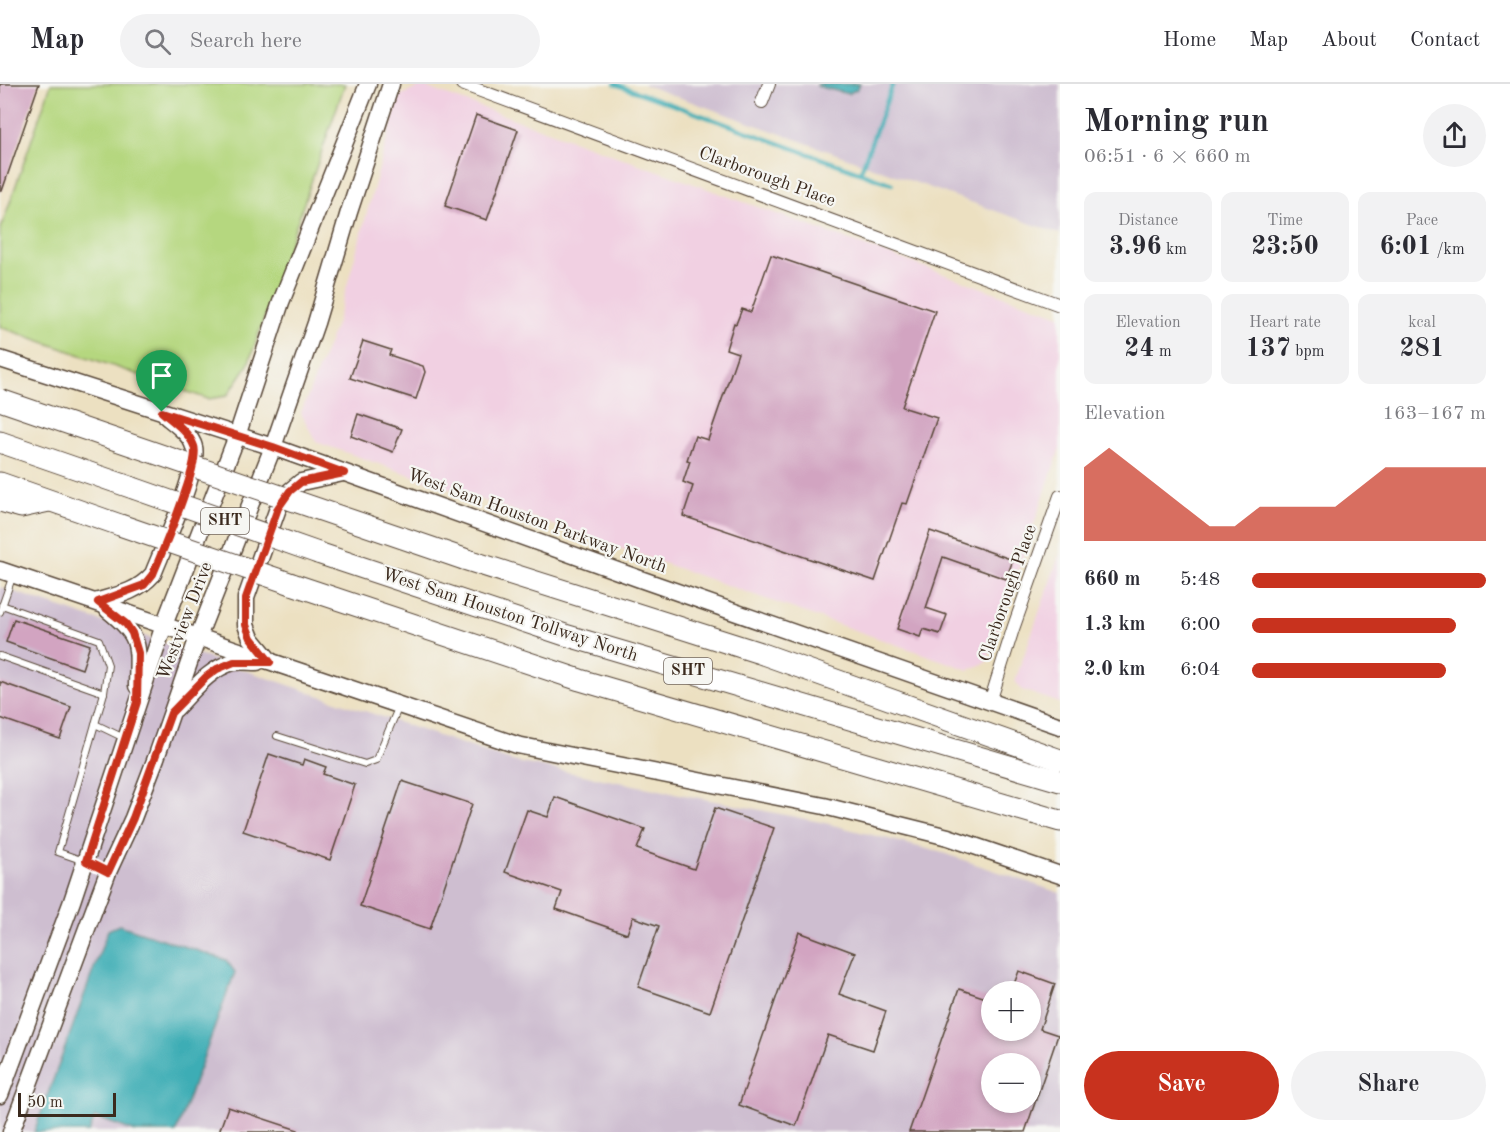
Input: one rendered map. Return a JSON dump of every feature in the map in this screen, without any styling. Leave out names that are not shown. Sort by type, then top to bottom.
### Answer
[{"type":"highway","points":[[0,400],[464,559],[760,653],[1060,760]]},
{"type":"highway","name":"West Sam Houston Tollway North","points":[[0,442],[318,553],[565,635],[1060,781]]},
{"type":"highway","name":"SHT","points":[[0,483],[550,670],[1060,822]]},
{"type":"highway","points":[[0,501],[21,507],[50,500]]},
{"type":"main road","name":"Westview Drive","points":[[0,1095],[86,861],[124,738],[164,625],[237,436],[281,302],[368,84]]},
{"type":"main road","name":"Westview Drive","points":[[8,1124],[108,872],[133,818],[198,637],[273,447],[316,323],[391,84]]},
{"type":"main road","name":"West Sam Houston Parkway North","points":[[0,359],[273,447],[1060,726]]},
{"type":"main road","points":[[98,602],[144,585],[153,574],[190,475],[196,455],[194,445],[181,428],[162,412]]},
{"type":"main road","points":[[270,662],[251,638],[246,625],[246,598],[278,508],[290,491],[301,482],[344,473]]},
{"type":"main road","points":[[7,572],[517,745],[824,806],[948,837],[1060,875]]},
{"type":"main road","points":[[98,602],[126,624],[132,633],[138,653],[137,702]]},
{"type":"main road","points":[[171,713],[206,677],[217,669],[234,662],[270,662]]},
{"type":"main road","points":[[86,861],[108,872]]},
{"type":"street","name":"Clarborough Place","points":[[462,84],[1060,305]]},
{"type":"street","points":[[762,102],[769,84]]},
{"type":"street","name":"Clarborough Place","points":[[990,702],[1060,496]]},
{"type":"lane","points":[[7,572],[1,608],[99,640],[108,665],[104,693],[58,852],[86,861]]},
{"type":"lane","points":[[0,656],[104,693]]},
{"type":"lane","points":[[277,736],[365,764],[376,760],[400,705]]},
{"type":"lane","points":[[95,724],[124,738]]},
{"type":"shaded area","points":[[642,84],[1060,84],[1060,234],[878,169]]},
{"type":"shaded area","points":[[422,86],[1060,316],[1060,448],[987,662],[969,670],[316,442],[301,413],[337,322],[399,96]]},
{"type":"shaded area","points":[[1060,553],[1060,703],[1022,690],[1015,681]]},
{"type":"shaded area","points":[[0,587],[512,761],[821,822],[943,853],[1060,893],[1060,1132],[0,1132]]},
{"type":"green space","points":[[51,84],[345,84],[248,365],[227,396],[208,399],[0,327],[0,231]]},
{"type":"water","points":[[818,84],[860,84],[857,89],[848,94],[817,86]]},
{"type":"water","points":[[119,925],[226,960],[235,972],[176,1132],[136,1132],[95,1117],[89,1132],[34,1132],[108,930]]},
{"type":"building","points":[[0,84],[39,84],[2,191],[0,191]]},
{"type":"building","points":[[476,115],[518,130],[487,220],[445,206]]},
{"type":"building","points":[[771,255],[935,311],[902,407],[937,418],[907,504],[902,503],[875,581],[683,516],[693,486],[683,482],[695,436],[708,440],[738,353],[726,349],[734,323],[736,324],[742,309],[751,312]]},
{"type":"building","points":[[363,341],[391,350],[389,355],[423,366],[425,372],[416,399],[350,378]]},
{"type":"building","points":[[358,414],[402,429],[393,452],[351,436]]},
{"type":"building","points":[[930,531],[1013,560],[1006,579],[943,557],[926,608],[947,615],[940,634],[923,629],[920,637],[897,629]]},
{"type":"building","points":[[14,619],[90,645],[82,669],[6,642]]},
{"type":"building","points":[[0,682],[71,707],[60,739],[0,718]]},
{"type":"building","points":[[269,754],[302,765],[304,759],[326,767],[323,774],[355,785],[330,860],[243,831]]},
{"type":"building","points":[[402,781],[472,804],[430,929],[360,906]]},
{"type":"building","points":[[555,797],[645,829],[637,849],[694,869],[715,808],[774,828],[710,1012],[638,987],[659,926],[633,917],[627,934],[556,909],[562,892],[505,872],[527,810],[548,817]]},
{"type":"building","points":[[799,932],[855,953],[839,994],[886,1011],[873,1050],[828,1035],[796,1126],[739,1105]]},
{"type":"building","points":[[1019,971],[1055,984],[1041,1026],[1041,981],[1015,981]]},
{"type":"building","points":[[959,989],[981,996],[981,1041],[1041,1041],[1041,1029],[1058,1035],[1041,1085],[1041,1053],[981,1053],[981,1113],[1031,1113],[1025,1132],[909,1132]]},
{"type":"building","points":[[228,1107],[298,1130],[298,1132],[219,1132]]},
{"type":"waterway","points":[[615,84],[892,184]]},
{"type":"waterway","points":[[860,173],[893,84]]},
{"type":"route","points":[[162,412],[273,447],[344,473],[301,482],[290,491],[278,508],[246,598],[246,625],[251,638],[270,662],[234,662],[217,669],[206,677],[171,713],[133,818],[108,872],[86,861],[137,702],[138,653],[132,633],[126,624],[98,602],[144,585],[153,574],[190,475],[196,455],[194,445],[181,428],[162,412]]}]
